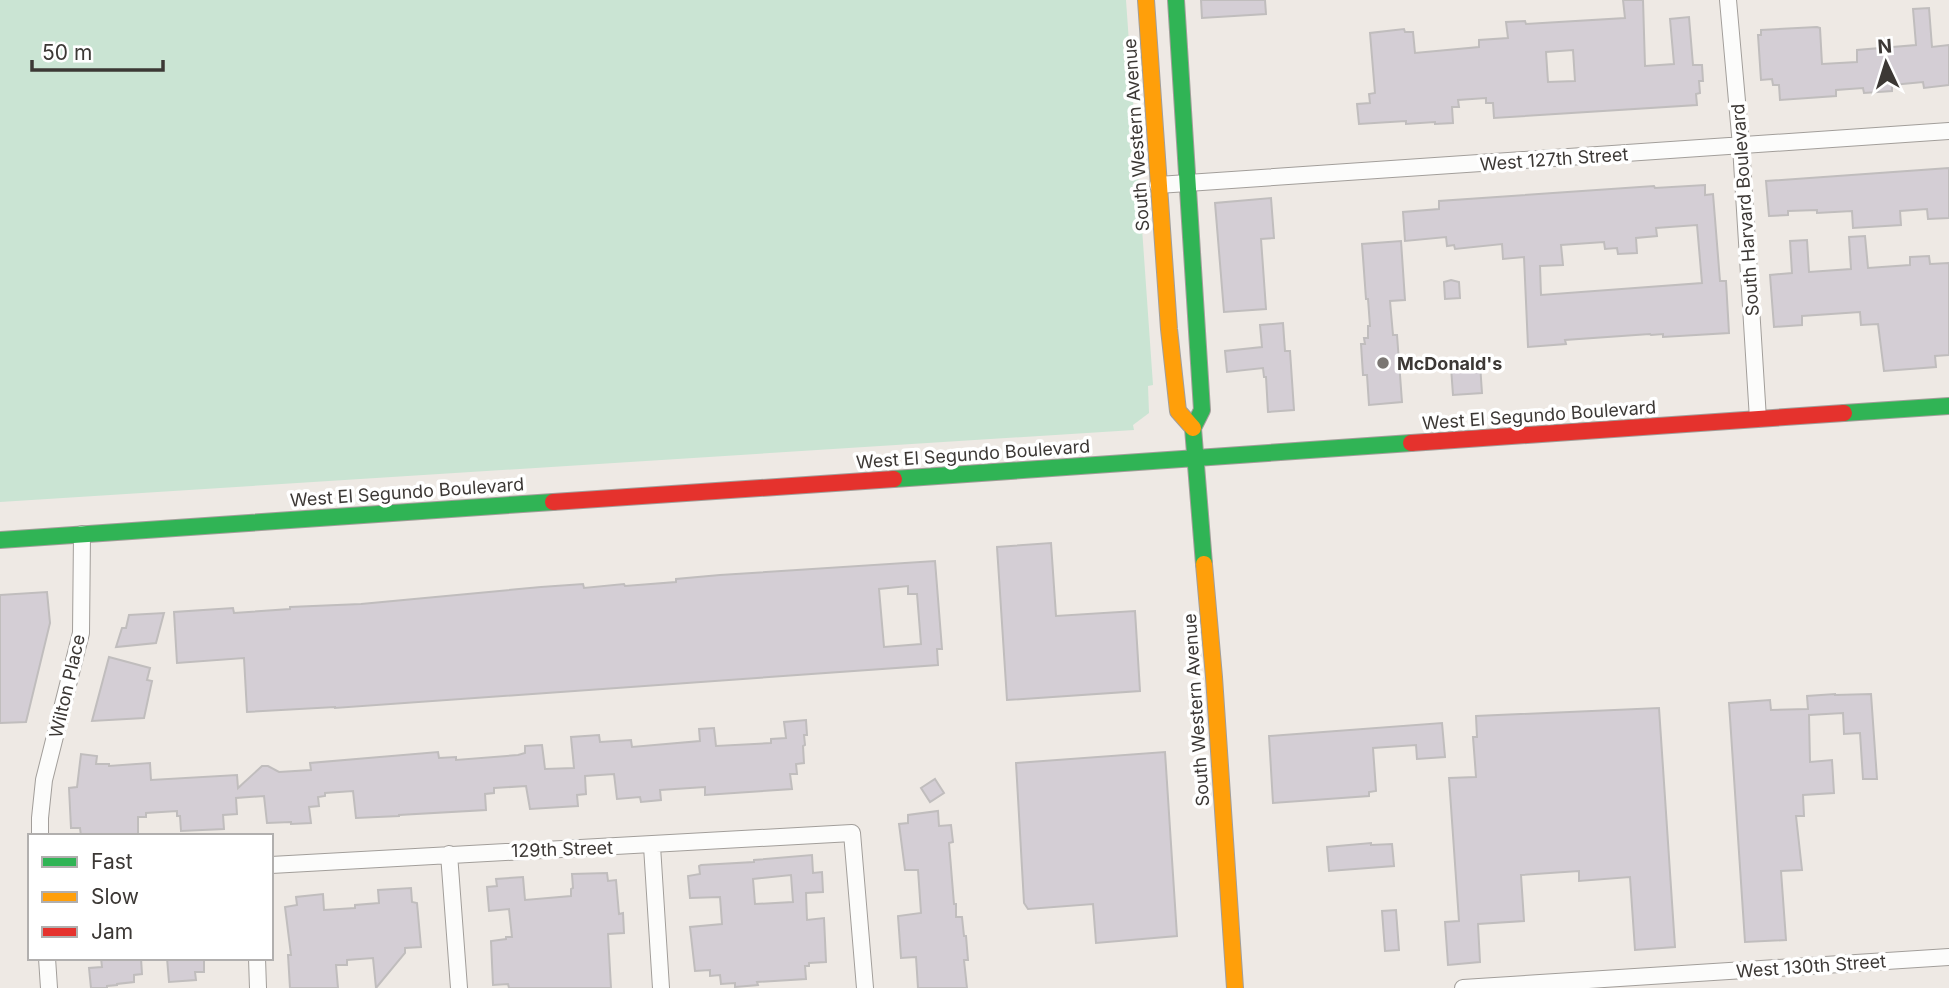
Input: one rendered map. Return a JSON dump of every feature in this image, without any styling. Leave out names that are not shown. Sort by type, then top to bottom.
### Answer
[{"type":"main road","name":"South Western Avenue","points":[[1146,0],[1169,329],[1178,411],[1193,428]]},
{"type":"main road","name":"South Western Avenue","points":[[1176,0],[1202,410],[1193,428],[1214,677],[1235,988]]},
{"type":"main road","name":"West El Segundo Boulevard","points":[[0,540],[1949,406]]},
{"type":"street","name":"South Harvard Boulevard","points":[[1728,0],[1741,146],[1758,419]]},
{"type":"street","name":"West 127th Street","points":[[1158,185],[1949,131]]},
{"type":"street","name":"Wilton Place","points":[[40,834],[44,780],[81,633],[82,534]]},
{"type":"street","name":"129th Street","points":[[273,866],[852,833],[865,988]]},
{"type":"street","points":[[652,846],[661,988]]},
{"type":"street","points":[[449,854],[459,988]]},
{"type":"street","name":"West 130th Street","points":[[1463,988],[1949,957]]},
{"type":"street","points":[[47,960],[49,988]]},
{"type":"street","points":[[257,960],[258,988]]},
{"type":"green space","points":[[0,0],[1126,0],[1153,385],[1148,386],[1149,413],[1133,425],[1134,430],[0,502]]},
{"type":"building","points":[[1201,0],[1265,0],[1266,14],[1202,18]]},
{"type":"building","points":[[1623,0],[1643,0],[1645,66],[1674,64],[1670,19],[1689,17],[1693,65],[1702,65],[1703,81],[1699,81],[1697,105],[1494,118],[1493,103],[1486,103],[1486,98],[1458,100],[1459,107],[1452,107],[1453,123],[1406,124],[1406,121],[1359,124],[1357,104],[1370,103],[1369,94],[1375,93],[1370,33],[1404,29],[1405,32],[1413,32],[1415,53],[1479,47],[1479,40],[1508,38],[1506,22],[1525,21],[1526,24],[1625,18]],"holes":[[[1573,50],[1575,81],[1548,82],[1546,52]]]},
{"type":"building","points":[[1929,8],[1932,47],[1949,45],[1949,85],[1924,88],[1923,82],[1892,85],[1892,91],[1864,93],[1863,88],[1836,90],[1836,96],[1780,100],[1779,85],[1773,85],[1772,79],[1761,80],[1758,35],[1761,35],[1761,30],[1820,28],[1822,64],[1857,62],[1857,50],[1916,45],[1913,9]]},
{"type":"building","points":[[1949,168],[1949,218],[1928,219],[1927,209],[1900,211],[1901,225],[1853,228],[1852,211],[1788,211],[1788,215],[1769,216],[1766,181]]},
{"type":"building","points":[[1705,185],[1705,195],[1713,194],[1720,281],[1726,281],[1729,333],[1663,337],[1663,334],[1650,334],[1565,340],[1566,344],[1528,347],[1524,257],[1503,259],[1502,244],[1455,249],[1454,245],[1447,246],[1446,237],[1405,241],[1403,212],[1439,209],[1439,201]],"holes":[[[1697,225],[1702,283],[1541,295],[1540,266],[1563,265],[1561,245],[1604,242],[1605,249],[1617,248],[1618,254],[1637,253],[1636,238],[1657,236],[1656,228]]]},
{"type":"building","points":[[1271,198],[1274,238],[1261,239],[1266,309],[1224,312],[1215,203]]},
{"type":"building","points":[[1865,236],[1868,268],[1910,265],[1910,257],[1929,256],[1930,264],[1949,263],[1949,355],[1935,356],[1936,367],[1884,371],[1878,324],[1861,325],[1860,312],[1802,316],[1802,325],[1774,327],[1770,275],[1792,273],[1790,241],[1807,240],[1809,272],[1851,269],[1849,237]]},
{"type":"building","points":[[1401,241],[1405,300],[1390,301],[1393,335],[1397,335],[1402,402],[1369,405],[1361,344],[1365,344],[1364,338],[1368,338],[1370,326],[1362,244]]},
{"type":"building","points":[[1444,282],[1459,282],[1460,298],[1445,299]]},
{"type":"building","points":[[1283,323],[1285,351],[1290,351],[1294,410],[1268,412],[1263,368],[1227,372],[1225,351],[1262,347],[1260,325]]},
{"type":"building","points":[[1480,364],[1482,393],[1453,395],[1451,367]]},
{"type":"building","points":[[1051,543],[1056,616],[1135,611],[1140,691],[1007,700],[997,547]]},
{"type":"building","points":[[935,561],[942,649],[937,649],[938,665],[247,712],[244,658],[177,663],[174,612],[233,608],[234,613],[583,584],[584,588],[625,586],[720,575]],"holes":[[[908,586],[908,594],[917,594],[921,644],[884,647],[879,589]]]},
{"type":"building","points":[[47,592],[50,623],[26,722],[0,723],[0,595]]},
{"type":"building","points":[[164,613],[156,643],[116,647],[122,628],[126,628],[129,615]]},
{"type":"building","points":[[109,657],[150,668],[147,680],[152,681],[144,718],[92,721]]},
{"type":"building","points":[[1871,694],[1877,779],[1863,779],[1860,733],[1844,734],[1843,713],[1809,715],[1810,762],[1832,760],[1834,793],[1803,795],[1804,816],[1796,816],[1802,870],[1781,871],[1786,940],[1745,942],[1729,703],[1770,700],[1771,710],[1808,709],[1807,696]]},
{"type":"building","points":[[1659,708],[1675,947],[1635,950],[1630,877],[1579,881],[1579,871],[1521,875],[1524,921],[1478,924],[1480,962],[1448,965],[1445,922],[1459,921],[1449,778],[1476,777],[1473,737],[1477,737],[1476,716]]},
{"type":"building","points":[[806,720],[804,763],[796,764],[797,774],[790,774],[792,789],[705,795],[705,787],[660,790],[661,800],[641,802],[640,797],[617,799],[614,774],[585,776],[586,794],[577,795],[578,806],[530,809],[526,786],[494,788],[494,793],[485,794],[486,810],[356,818],[353,791],[325,793],[325,796],[318,797],[319,806],[309,807],[311,823],[267,823],[264,796],[236,798],[237,814],[223,815],[224,829],[181,831],[177,811],[146,813],[146,817],[138,817],[138,834],[81,834],[80,828],[71,828],[69,788],[77,787],[81,754],[97,756],[96,764],[109,766],[150,763],[151,780],[237,775],[238,788],[262,766],[279,772],[311,770],[310,763],[438,752],[439,758],[456,757],[456,760],[518,755],[525,753],[525,746],[542,745],[545,769],[574,768],[571,737],[599,735],[600,742],[631,740],[632,747],[700,741],[699,729],[714,728],[716,746],[771,743],[771,739],[786,738],[784,722]]},
{"type":"building","points":[[1442,723],[1445,757],[1417,759],[1416,745],[1373,748],[1376,791],[1369,792],[1369,796],[1273,803],[1269,736]]},
{"type":"building","points":[[1165,752],[1177,936],[1096,943],[1093,904],[1028,909],[1024,903],[1016,763]]},
{"type":"building","points":[[935,779],[944,793],[930,802],[921,788]]},
{"type":"building","points":[[938,811],[939,826],[951,825],[953,842],[949,843],[954,904],[956,917],[962,917],[966,936],[968,960],[964,960],[967,988],[918,988],[916,957],[901,958],[898,916],[921,913],[918,870],[905,870],[899,824],[908,823],[908,815]]},
{"type":"building","points":[[1392,844],[1394,866],[1329,871],[1327,847]]},
{"type":"building","points":[[812,855],[813,873],[822,872],[823,892],[806,893],[807,920],[824,918],[826,962],[809,963],[809,966],[805,966],[806,979],[757,982],[758,985],[735,987],[735,983],[721,984],[720,975],[710,976],[710,970],[695,971],[690,927],[722,924],[720,897],[690,898],[688,876],[700,874],[701,865]],"holes":[[[791,875],[793,902],[755,904],[753,879]]]},
{"type":"building","points":[[607,873],[608,881],[616,880],[619,914],[623,913],[624,933],[608,934],[611,988],[509,988],[508,984],[493,985],[491,941],[512,937],[509,909],[489,911],[487,887],[497,886],[496,879],[523,877],[525,900],[571,896],[572,874]]},
{"type":"building","points":[[411,888],[412,902],[417,903],[421,947],[405,948],[405,953],[376,988],[373,958],[347,960],[347,965],[336,965],[338,988],[290,988],[288,955],[291,955],[285,907],[297,905],[296,897],[323,894],[324,910],[355,908],[355,905],[379,903],[378,890]]},
{"type":"building","points":[[1396,910],[1399,950],[1385,951],[1382,911]]},
{"type":"building","points":[[101,960],[141,960],[142,974],[134,975],[134,982],[107,988],[91,988],[89,968],[102,967]]},
{"type":"building","points":[[167,960],[204,960],[204,972],[195,972],[196,980],[169,982]]},
{"type":"traffic: fast","points":[[1176,0],[1202,410],[1193,428],[1204,564]]},
{"type":"traffic: fast","points":[[1844,413],[1949,406]]},
{"type":"traffic: fast","points":[[894,479],[1411,443]]},
{"type":"traffic: fast","points":[[0,540],[553,502]]},
{"type":"traffic: slow","points":[[1146,0],[1169,329],[1178,411],[1193,428]]},
{"type":"traffic: slow","points":[[1204,564],[1235,988]]},
{"type":"traffic: jam","points":[[1411,443],[1844,413]]},
{"type":"traffic: jam","points":[[553,502],[894,479]]},
{"type":"place","name":"McDonald's","points":[[1383,363]]}]
